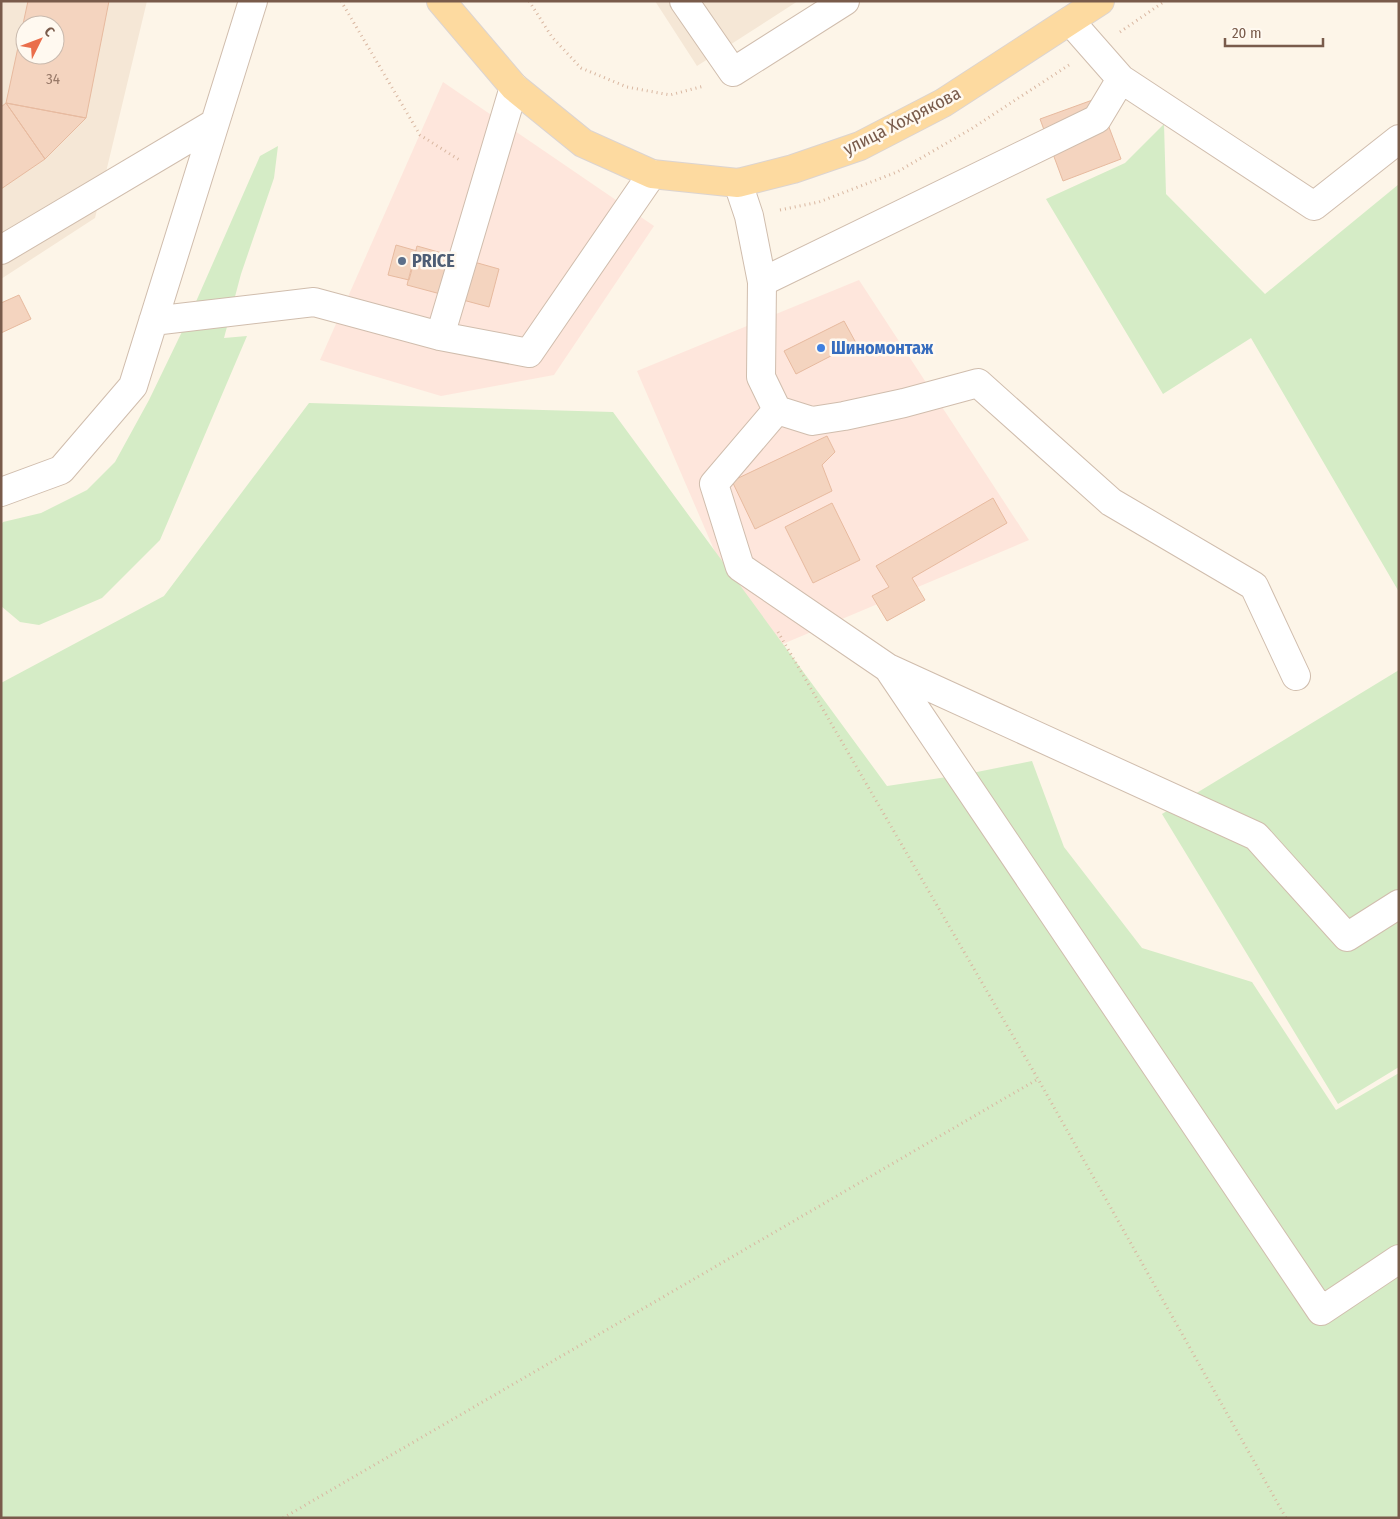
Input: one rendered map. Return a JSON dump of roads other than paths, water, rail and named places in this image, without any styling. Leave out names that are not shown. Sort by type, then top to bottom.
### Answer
[{"type":"main road","name":"улица Хохрякова","points":[[441,1],[514,87],[583,143],[652,174],[738,183],[793,169],[860,146],[943,103],[1100,1]]},
{"type":"lane","points":[[1,492],[61,470],[133,386],[254,1]]},
{"type":"lane","points":[[684,1],[733,72],[845,1]]},
{"type":"lane","points":[[1070,21],[1121,79],[1314,206],[1399,139]]},
{"type":"lane","points":[[762,282],[1097,120],[1121,79]]},
{"type":"lane","points":[[440,336],[514,87]]},
{"type":"lane","points":[[1,250],[215,123]]},
{"type":"lane","points":[[153,321],[314,302],[440,336],[529,353],[652,174]]},
{"type":"lane","points":[[738,183],[749,216],[762,282],[761,378],[777,410],[812,421],[904,403],[978,383],[1111,502],[1254,586],[1296,676]]},
{"type":"lane","points":[[777,410],[714,484],[740,567],[888,668],[1256,836],[1347,937],[1399,904]]},
{"type":"lane","points":[[888,668],[1322,1310],[1399,1259]]},
{"type":"place","name":"PRICE","points":[[402,261]]},
{"type":"place","name":"Шиномонтаж","points":[[821,348]]}]
